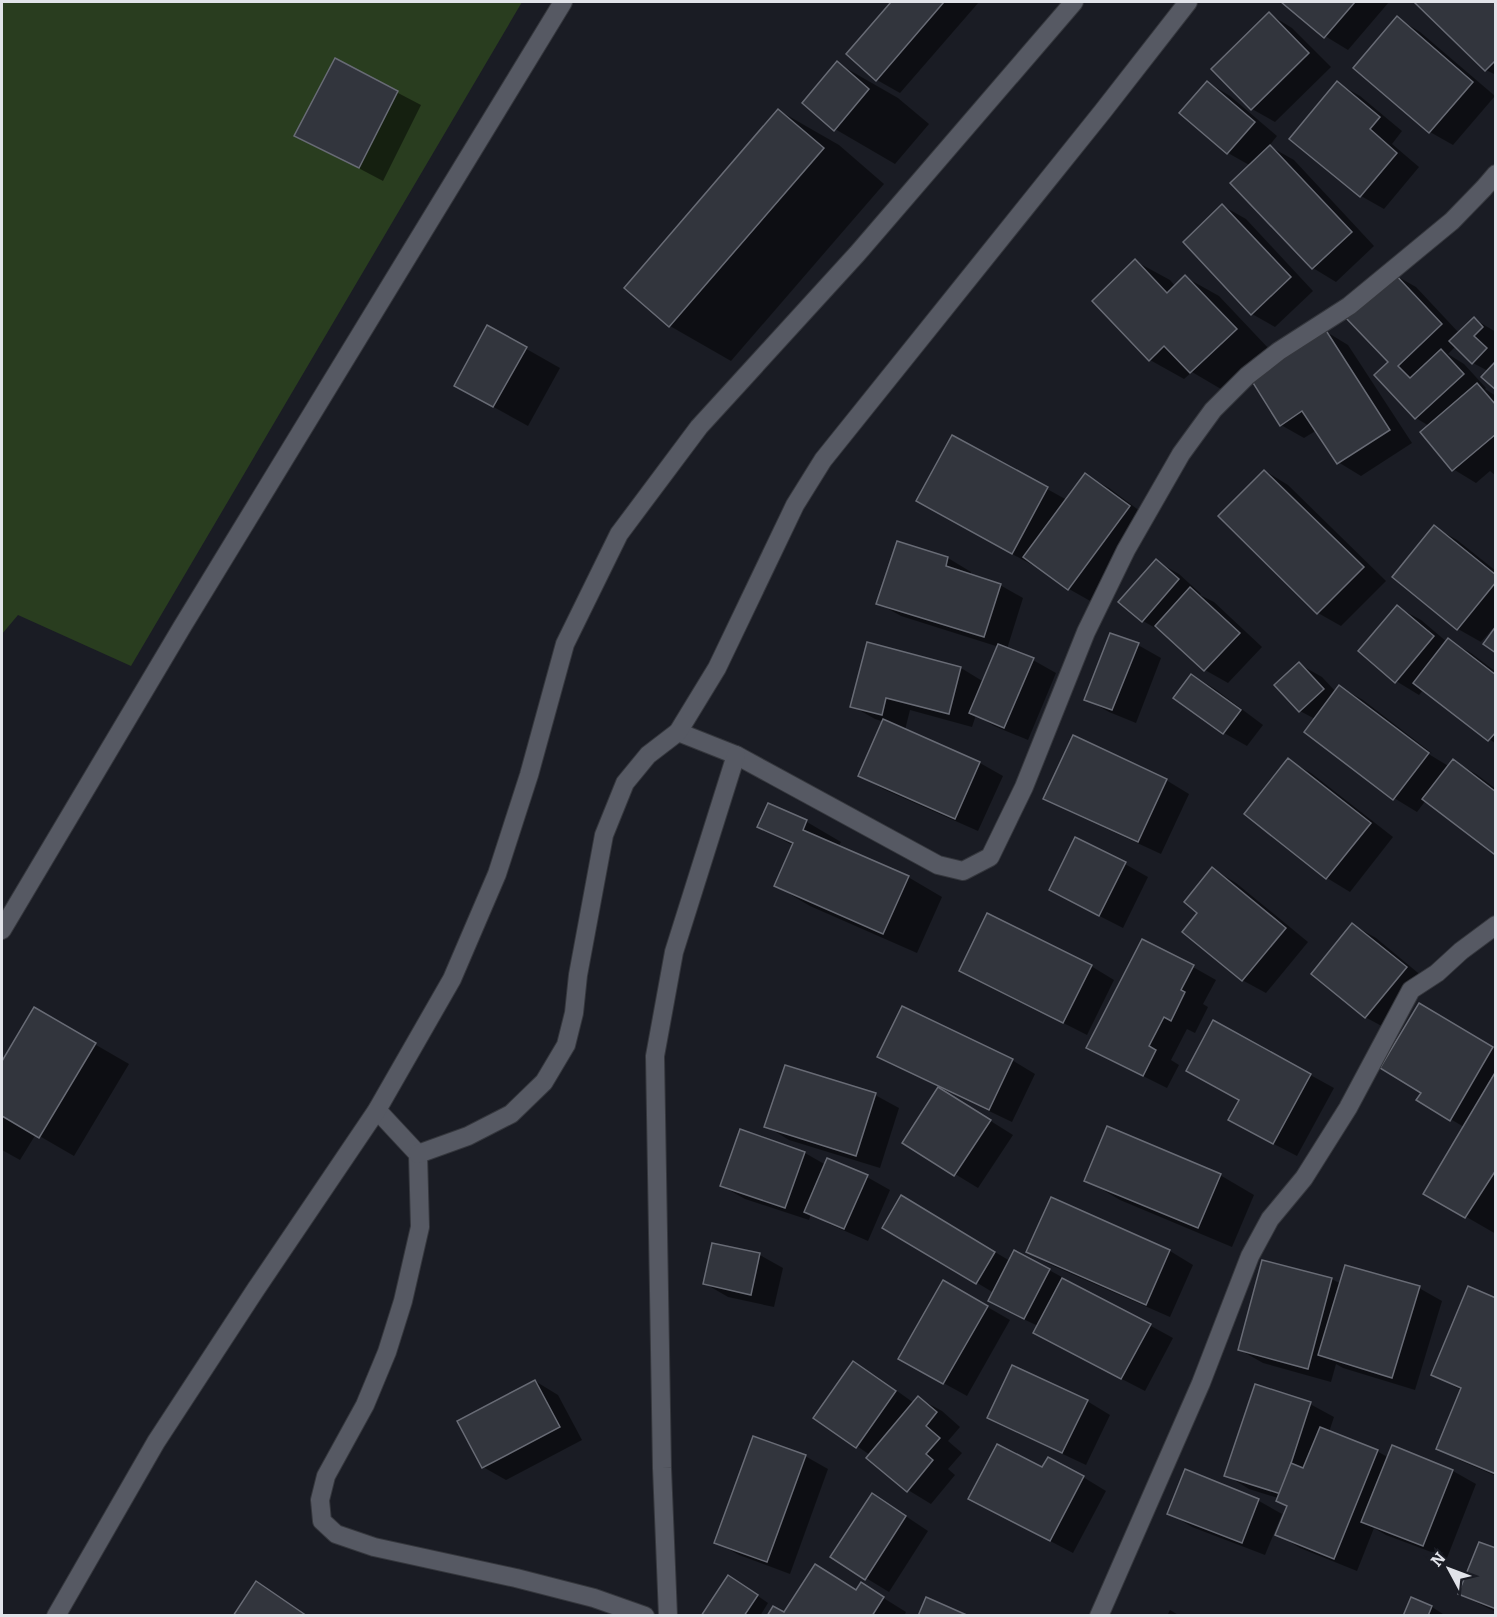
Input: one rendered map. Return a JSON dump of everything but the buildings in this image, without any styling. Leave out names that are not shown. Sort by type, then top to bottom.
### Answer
[{"type":"street","points":[[2,930],[182,627],[563,2]]},
{"type":"street","points":[[56,1616],[156,1442],[377,1110],[452,979],[497,874],[529,775],[565,644],[619,534],[699,427],[857,254],[1074,2]]},
{"type":"street","points":[[418,1154],[468,1136],[511,1114],[544,1082],[566,1045],[574,1013],[578,975],[604,835],[625,783],[648,755],[678,732],[717,668],[795,505],[823,460],[1188,2]]},
{"type":"street","points":[[678,732],[736,755],[938,865],[963,871],[990,857],[1024,787],[1086,632],[1126,550],[1181,454],[1213,410],[1246,376],[1279,351],[1349,306],[1452,221],[1496,174]]},
{"type":"street","points":[[668,1616],[662,1468],[655,1056],[674,952],[736,755]]},
{"type":"street","points":[[1099,1616],[1201,1383],[1250,1256],[1270,1219],[1304,1178],[1348,1108],[1411,990],[1437,973],[1461,951],[1496,925]]},
{"type":"street","points":[[377,1110],[418,1154],[420,1227],[403,1301],[387,1352],[365,1405],[326,1476],[320,1500],[322,1521],[336,1534],[374,1547],[594,1598],[645,1616]]},
{"type":"green space","points":[[2,2],[522,2],[131,666],[18,615],[2,634]]}]
